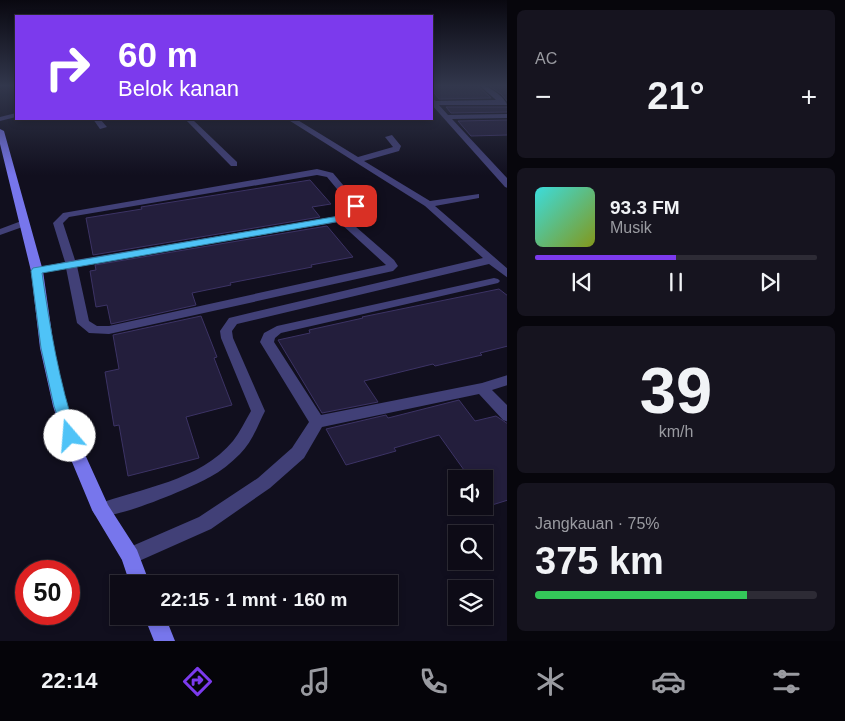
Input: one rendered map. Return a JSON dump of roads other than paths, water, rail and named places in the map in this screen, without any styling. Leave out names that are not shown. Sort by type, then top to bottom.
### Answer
[{"type":"main road","points":[[0,131],[11,167],[36,271],[47,348],[60,406],[75,450],[101,510],[130,556],[137,575]]},
{"type":"main road","points":[[158,625],[165,641]]},
{"type":"street","points":[[0,119],[13,115]]},
{"type":"street","points":[[447,117],[507,116]]},
{"type":"street","points":[[447,117],[507,184]]},
{"type":"street","points":[[97,120],[103,127]]},
{"type":"street","points":[[190,120],[234,164]]},
{"type":"street","points":[[293,120],[428,204],[507,273]]},
{"type":"street","points":[[357,160],[396,149],[398,146],[389,137]]},
{"type":"street","points":[[36,271],[70,264],[341,219],[354,213],[356,206],[330,175],[317,172],[73,212],[61,218],[58,223],[70,264],[84,323],[94,330],[109,330],[389,269],[392,266],[390,262],[341,219]]},
{"type":"street","points":[[428,204],[476,196]]},
{"type":"street","points":[[0,232],[24,223]]},
{"type":"street","points":[[101,510],[160,490],[207,471],[235,450],[258,411],[227,338],[226,332],[233,321],[490,260]]},
{"type":"street","points":[[317,422],[267,342],[269,336],[277,330],[494,282]]},
{"type":"street","points":[[130,556],[204,523],[264,483],[298,453],[317,422],[482,388],[507,380]]},
{"type":"street","points":[[482,388],[507,415]]}]
